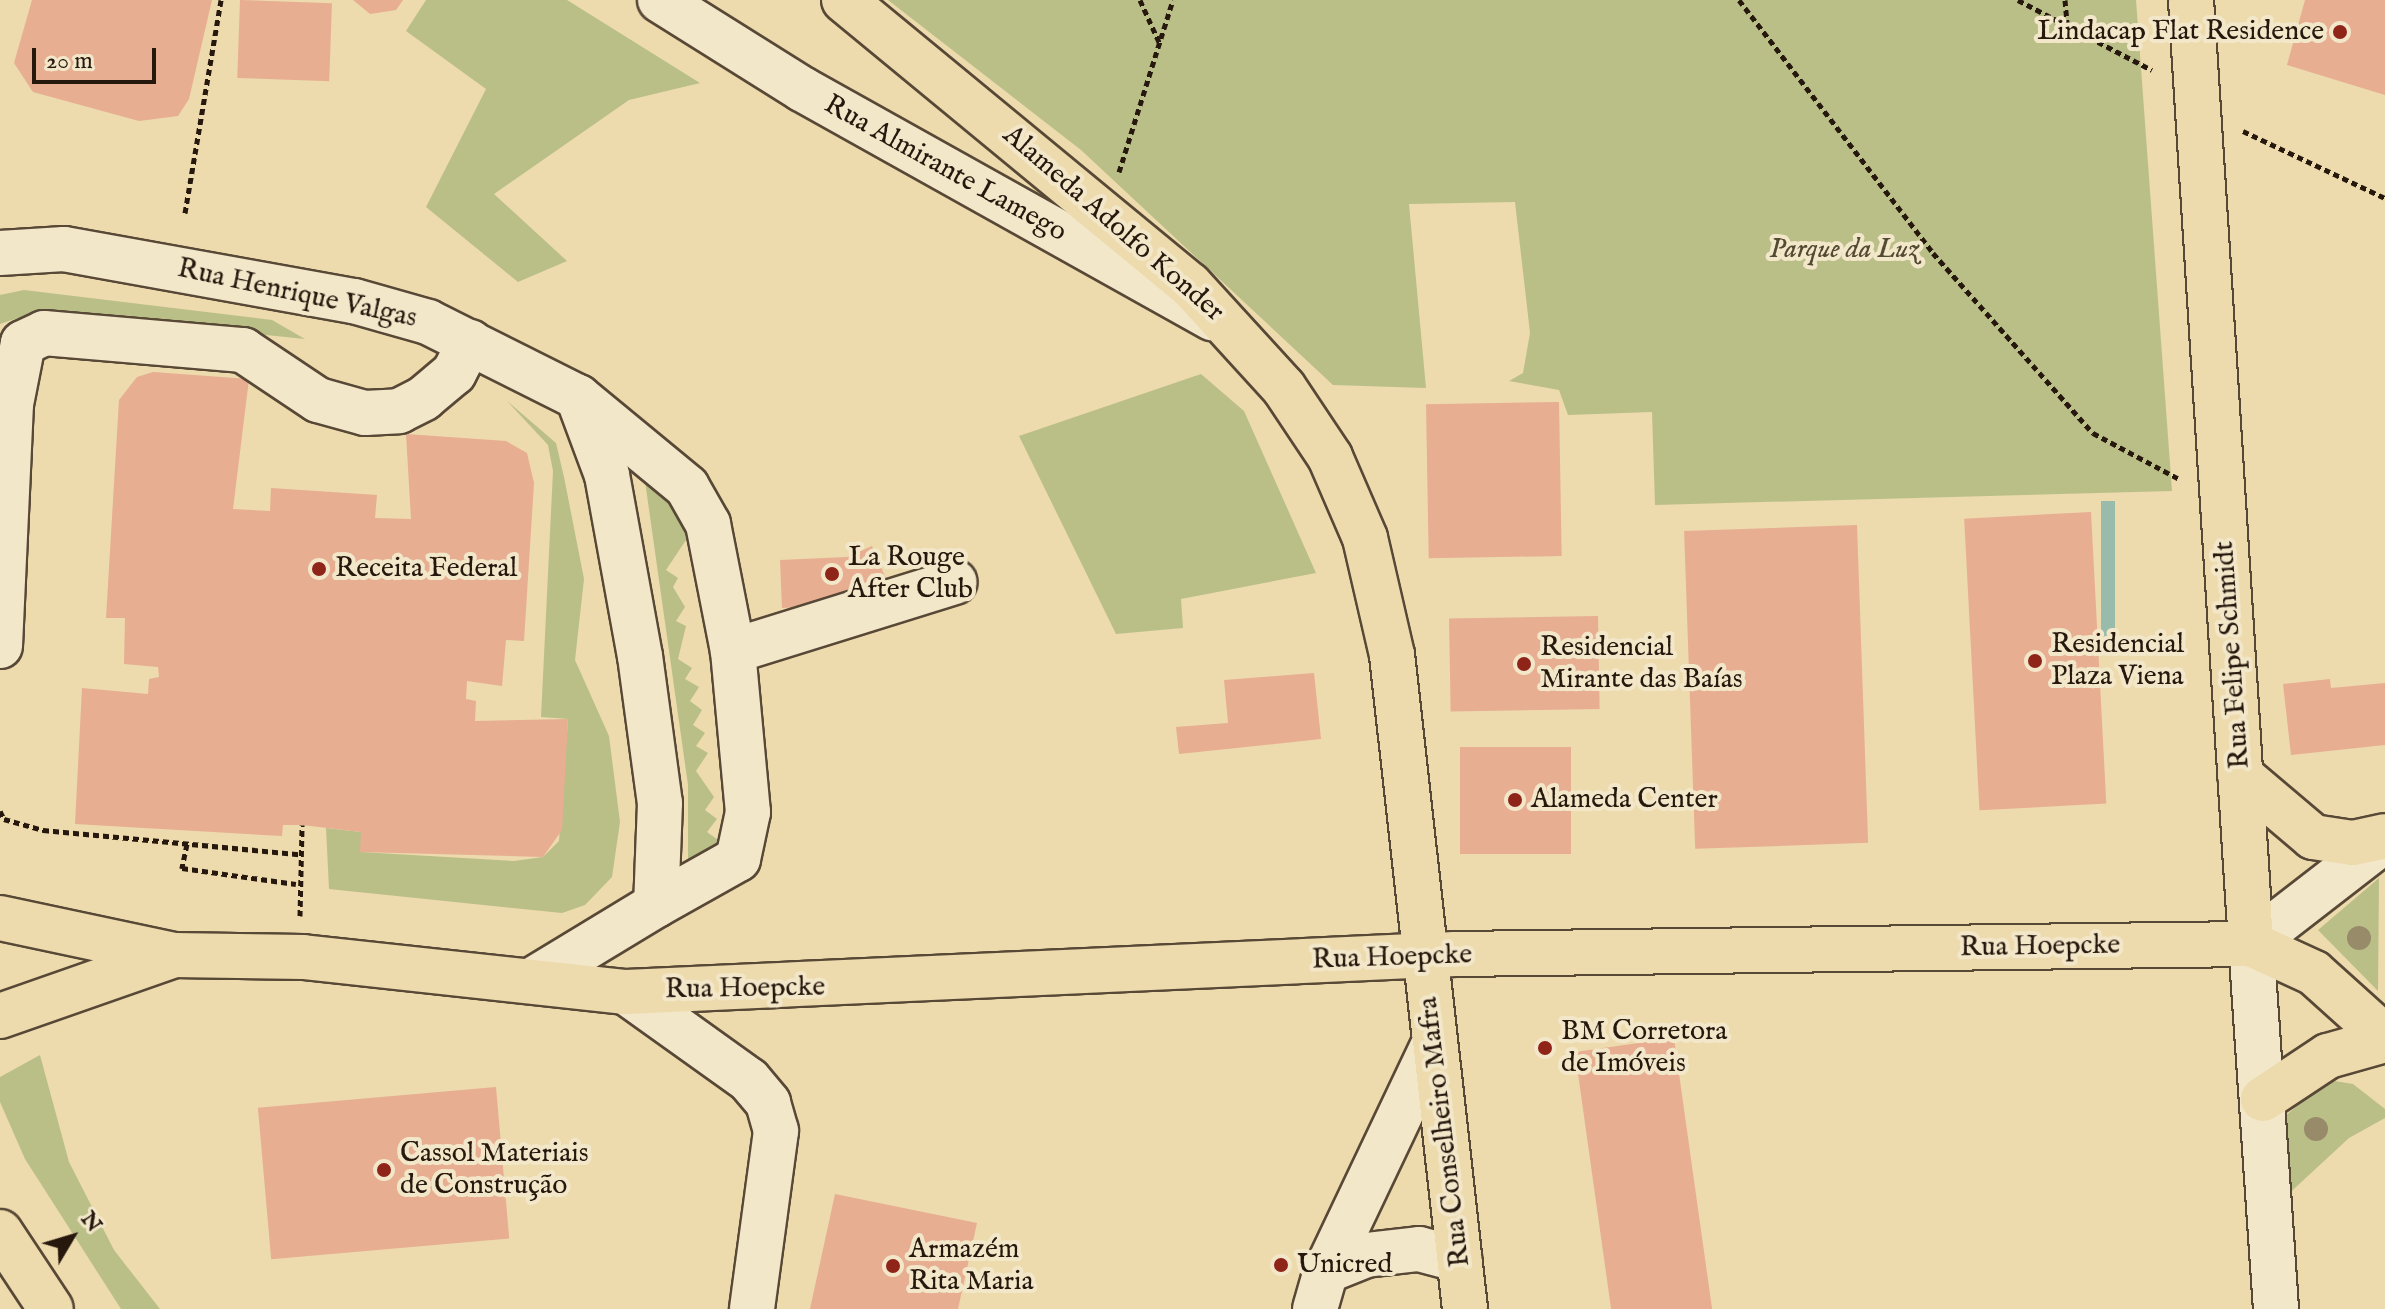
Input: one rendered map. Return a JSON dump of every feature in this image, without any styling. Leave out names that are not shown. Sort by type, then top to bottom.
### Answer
[{"type":"main road","name":"Alameda Adolfo Konder","points":[[844,0],[1099,206],[1234,330],[1330,457],[1365,538],[1392,655],[1425,955]]},
{"type":"main road","name":"Rua Felipe Schmidt","points":[[2191,0],[2251,944]]},
{"type":"main road","points":[[2240,775],[2313,837],[2353,843],[2385,838]]},
{"type":"main road","points":[[0,918],[174,955]]},
{"type":"main road","name":"Rua Hoepcke","points":[[174,955],[303,957],[534,979],[626,992],[1425,955],[2251,944]]},
{"type":"main road","points":[[2251,944],[2314,973],[2385,1039]]},
{"type":"main road","points":[[0,1016],[174,955]]},
{"type":"main road","name":"Rua Conselheiro Mafra","points":[[1425,955],[1465,1309]]},
{"type":"main road","points":[[2263,1099],[2328,1056],[2385,1039]]},
{"type":"main road","points":[[0,1232],[51,1309]]},
{"type":"street","name":"Rua Almirante Lamego","points":[[660,0],[843,112],[1234,330]]},
{"type":"street","name":"Rua Henrique Valgas","points":[[0,253],[64,249],[255,279],[428,322],[578,397],[687,487],[708,524],[733,651],[748,812],[738,859],[534,979]]},
{"type":"street","points":[[0,646],[11,404],[23,343],[44,333],[243,350],[318,400],[365,413],[399,411],[424,398],[454,373],[470,342]]},
{"type":"street","points":[[578,397],[607,475],[640,656],[660,803],[656,905]]},
{"type":"street","points":[[733,651],[955,582]]},
{"type":"street","points":[[2251,944],[2385,838]]},
{"type":"street","name":"Rua Felipe Schmidt","points":[[2251,944],[2276,1309]]},
{"type":"street","points":[[626,992],[749,1080],[768,1103],[776,1131],[752,1309]]},
{"type":"street","points":[[1320,1290],[1434,1044]]},
{"type":"street","points":[[1320,1290],[1366,1255],[1419,1249],[1460,1260]]},
{"type":"path","points":[[185,213],[221,0]]},
{"type":"path","points":[[1140,0],[1160,45]]},
{"type":"path","points":[[1116,181],[1173,0]]},
{"type":"path","points":[[1739,0],[1933,253],[2093,433],[2223,502]]},
{"type":"path","points":[[2018,0],[2067,25],[2198,103],[2385,198]]},
{"type":"path","points":[[2065,0],[2067,25]]},
{"type":"path","points":[[0,811],[4,819],[43,830],[299,854]]},
{"type":"path","points":[[302,825],[296,884],[303,957]]},
{"type":"path","points":[[187,844],[182,868],[296,884]]},
{"type":"green space","points":[[426,0],[567,0],[700,83],[629,100],[494,194],[567,261],[518,282],[426,207],[486,89],[406,31]]},
{"type":"green space","name":"Parque da Luz","points":[[888,0],[2136,0],[2172,491],[1655,505],[1652,412],[1568,415],[1559,390],[1509,381],[1523,373],[1530,333],[1515,202],[1409,204],[1426,388],[1333,385],[1081,150]]},
{"type":"green space","points":[[24,290],[272,320],[305,339],[157,324],[18,318],[0,324],[0,295]]},
{"type":"green space","points":[[1201,374],[1244,411],[1316,573],[1181,599],[1183,628],[1116,634],[1019,436]]},
{"type":"green space","points":[[507,401],[556,443],[564,477],[584,579],[575,660],[609,736],[620,822],[612,877],[585,905],[562,913],[329,889],[326,828],[361,832],[361,852],[514,861],[543,857],[559,841],[568,719],[541,717],[553,471],[548,445]]},
{"type":"green space","points":[[644,474],[692,531],[666,570],[678,578],[673,587],[685,607],[676,621],[686,626],[678,659],[692,668],[685,679],[699,687],[690,701],[702,710],[693,725],[705,733],[696,746],[708,753],[696,771],[714,797],[705,810],[717,819],[707,832],[718,840],[732,823],[731,843],[688,864],[688,785]]},
{"type":"green space","points":[[2379,878],[2378,991],[2318,930]]},
{"type":"green space","points":[[40,1055],[69,1162],[114,1250],[160,1309],[121,1309],[25,1159],[0,1102],[0,1077]]},
{"type":"green space","points":[[2328,1080],[2353,1084],[2385,1109],[2385,1118],[2349,1138],[2282,1200],[2278,1122]]},
{"type":"shaded area","points":[[2101,501],[2115,501],[2115,653],[2101,653]]},
{"type":"building","points":[[32,0],[212,0],[189,99],[178,116],[139,121],[33,92],[14,63]]},
{"type":"building","points":[[240,0],[332,3],[329,81],[237,78]]},
{"type":"building","points":[[353,0],[403,0],[396,10],[370,14]]},
{"type":"building","name":"Lindacap Flat Residence","points":[[2305,0],[2385,0],[2385,95],[2287,65]]},
{"type":"building","name":"Receita Federal","points":[[153,372],[249,379],[233,509],[270,511],[271,488],[377,495],[375,518],[411,519],[406,434],[506,441],[527,453],[534,483],[524,641],[506,640],[502,686],[467,681],[466,699],[476,701],[475,721],[568,719],[562,830],[543,857],[360,852],[361,832],[302,825],[283,825],[282,836],[75,824],[82,688],[148,694],[149,679],[159,677],[158,667],[124,664],[125,618],[106,618],[119,400],[137,377]]},
{"type":"building","points":[[1559,402],[1562,556],[1429,558],[1426,404]]},
{"type":"building","name":"Residencial Plaza Viena","points":[[2091,512],[2106,804],[1979,810],[1964,519]]},
{"type":"building","points":[[1857,525],[1868,843],[1695,849],[1684,531]]},
{"type":"building","name":"La Rouge After Club","points":[[872,546],[890,588],[850,605],[782,608],[780,560],[847,557]]},
{"type":"building","name":"Residencial Mirante das Baías","points":[[1598,616],[1600,709],[1451,712],[1449,619]]},
{"type":"building","points":[[1314,673],[1321,739],[1179,754],[1176,727],[1228,723],[1224,680]]},
{"type":"building","points":[[2330,679],[2331,688],[2385,683],[2385,745],[2291,755],[2283,684]]},
{"type":"building","name":"Alameda Center","points":[[1460,747],[1571,747],[1571,854],[1460,854]]},
{"type":"building","points":[[1674,1038],[1712,1309],[1611,1309],[1575,1052]]},
{"type":"building","name":"Cassol Materiais de Construção","points":[[496,1087],[509,1238],[271,1259],[258,1108]]},
{"type":"building","name":"Armazém Rita Maria","points":[[835,1194],[977,1223],[958,1309],[810,1309]]},
{"type":"place","name":"Lindacap Flat Residence","points":[[2340,32]]},
{"type":"place","name":"Receita Federal","points":[[319,569]]},
{"type":"place","name":"La Rouge After Club","points":[[832,574]]},
{"type":"place","name":"Residencial Plaza Viena","points":[[2035,661]]},
{"type":"place","name":"Residencial Mirante das Baías","points":[[1524,664]]},
{"type":"place","name":"Alameda Center","points":[[1515,800]]},
{"type":"place","name":"BM Corretora de Imóveis","points":[[1545,1048]]},
{"type":"place","name":"Cassol Materiais de Construção","points":[[384,1170]]},
{"type":"place","name":"Unicred","points":[[1281,1265]]},
{"type":"place","name":"Armazém Rita Maria","points":[[893,1266]]}]
